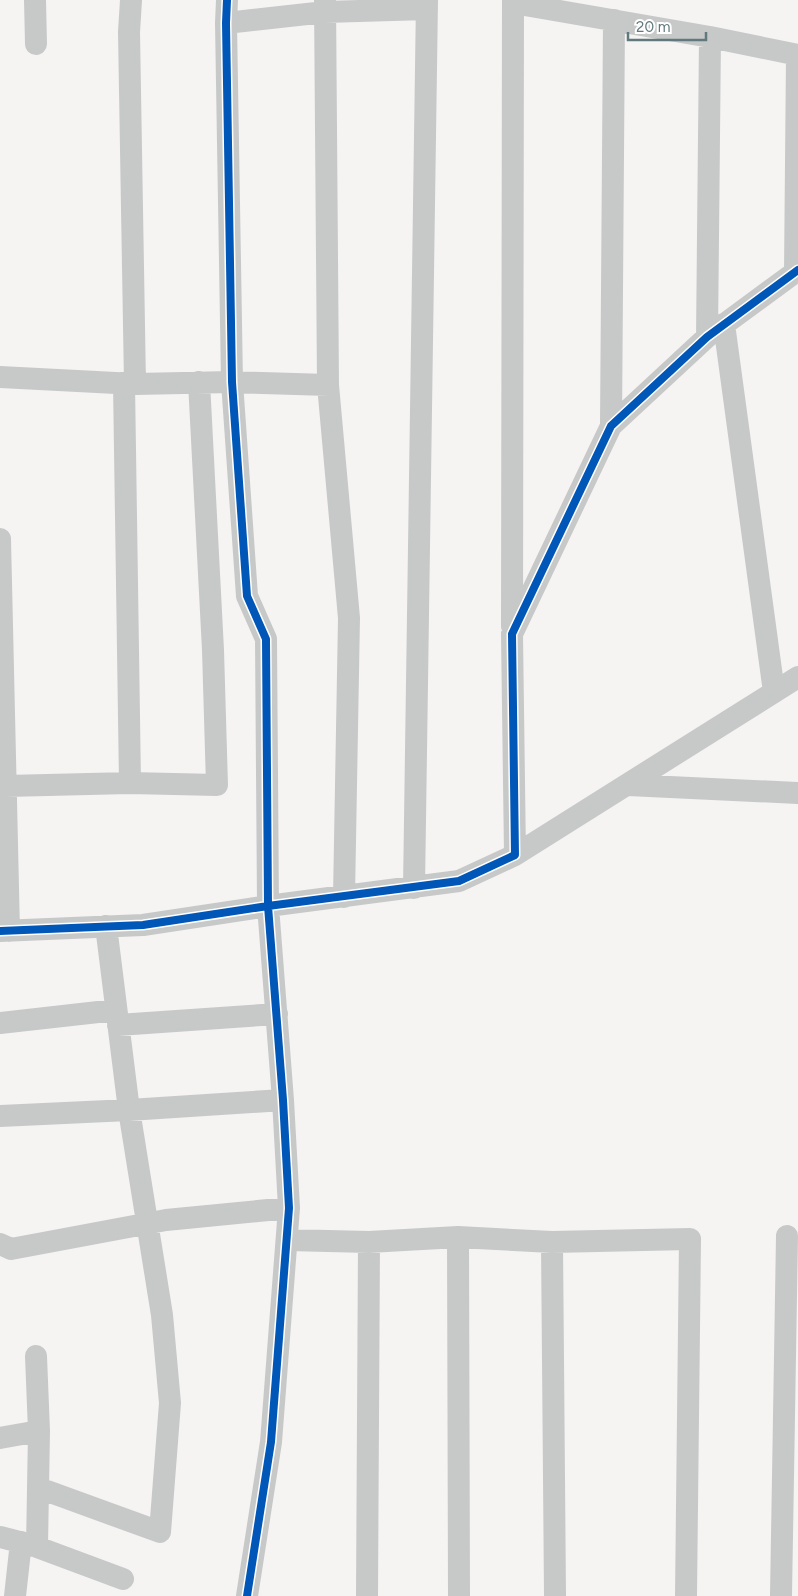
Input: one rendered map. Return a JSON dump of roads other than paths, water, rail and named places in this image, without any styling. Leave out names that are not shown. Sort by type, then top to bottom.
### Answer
[{"type":"street","points":[[35,0],[36,44]]},
{"type":"street","points":[[130,783],[129,32],[131,0]]},
{"type":"street","points":[[227,0],[232,382],[248,596],[266,639],[268,906],[284,1100],[289,1208],[271,1442],[247,1596]]},
{"type":"street","points":[[512,634],[611,426],[716,330],[797,271],[798,55],[513,1],[512,634],[515,855]]},
{"type":"street","points":[[226,23],[325,6],[427,5],[414,888]]},
{"type":"street","points":[[325,6],[328,385],[349,618],[344,897]]},
{"type":"street","points":[[611,426],[614,20]]},
{"type":"street","points":[[710,37],[716,330],[774,692]]},
{"type":"street","points":[[0,378],[129,384],[232,382],[328,385]]},
{"type":"street","points":[[6,786],[130,783],[217,785],[213,650],[199,382]]},
{"type":"street","points":[[0,539],[6,786],[4,931],[143,925],[268,906],[459,881],[515,855],[798,677]]},
{"type":"street","points":[[628,785],[798,793]]},
{"type":"street","points":[[39,1488],[160,1532],[170,1403],[162,1315],[129,1110],[106,926]]},
{"type":"street","points":[[0,1022],[277,1014]]},
{"type":"street","points":[[0,1116],[284,1100]]},
{"type":"street","points":[[0,1244],[11,1248],[166,1220],[289,1208]]},
{"type":"street","points":[[781,1596],[786,1236]]},
{"type":"street","points":[[286,1240],[369,1242],[458,1237],[552,1242],[690,1239],[686,1596]]},
{"type":"street","points":[[458,1237],[459,1596]]},
{"type":"street","points":[[367,1596],[369,1242]]},
{"type":"street","points":[[552,1242],[555,1596]]},
{"type":"street","points":[[15,1596],[19,1542],[39,1488],[36,1356]]},
{"type":"street","points":[[0,1438],[39,1431]]},
{"type":"street","points":[[19,1542],[123,1579]]}]
